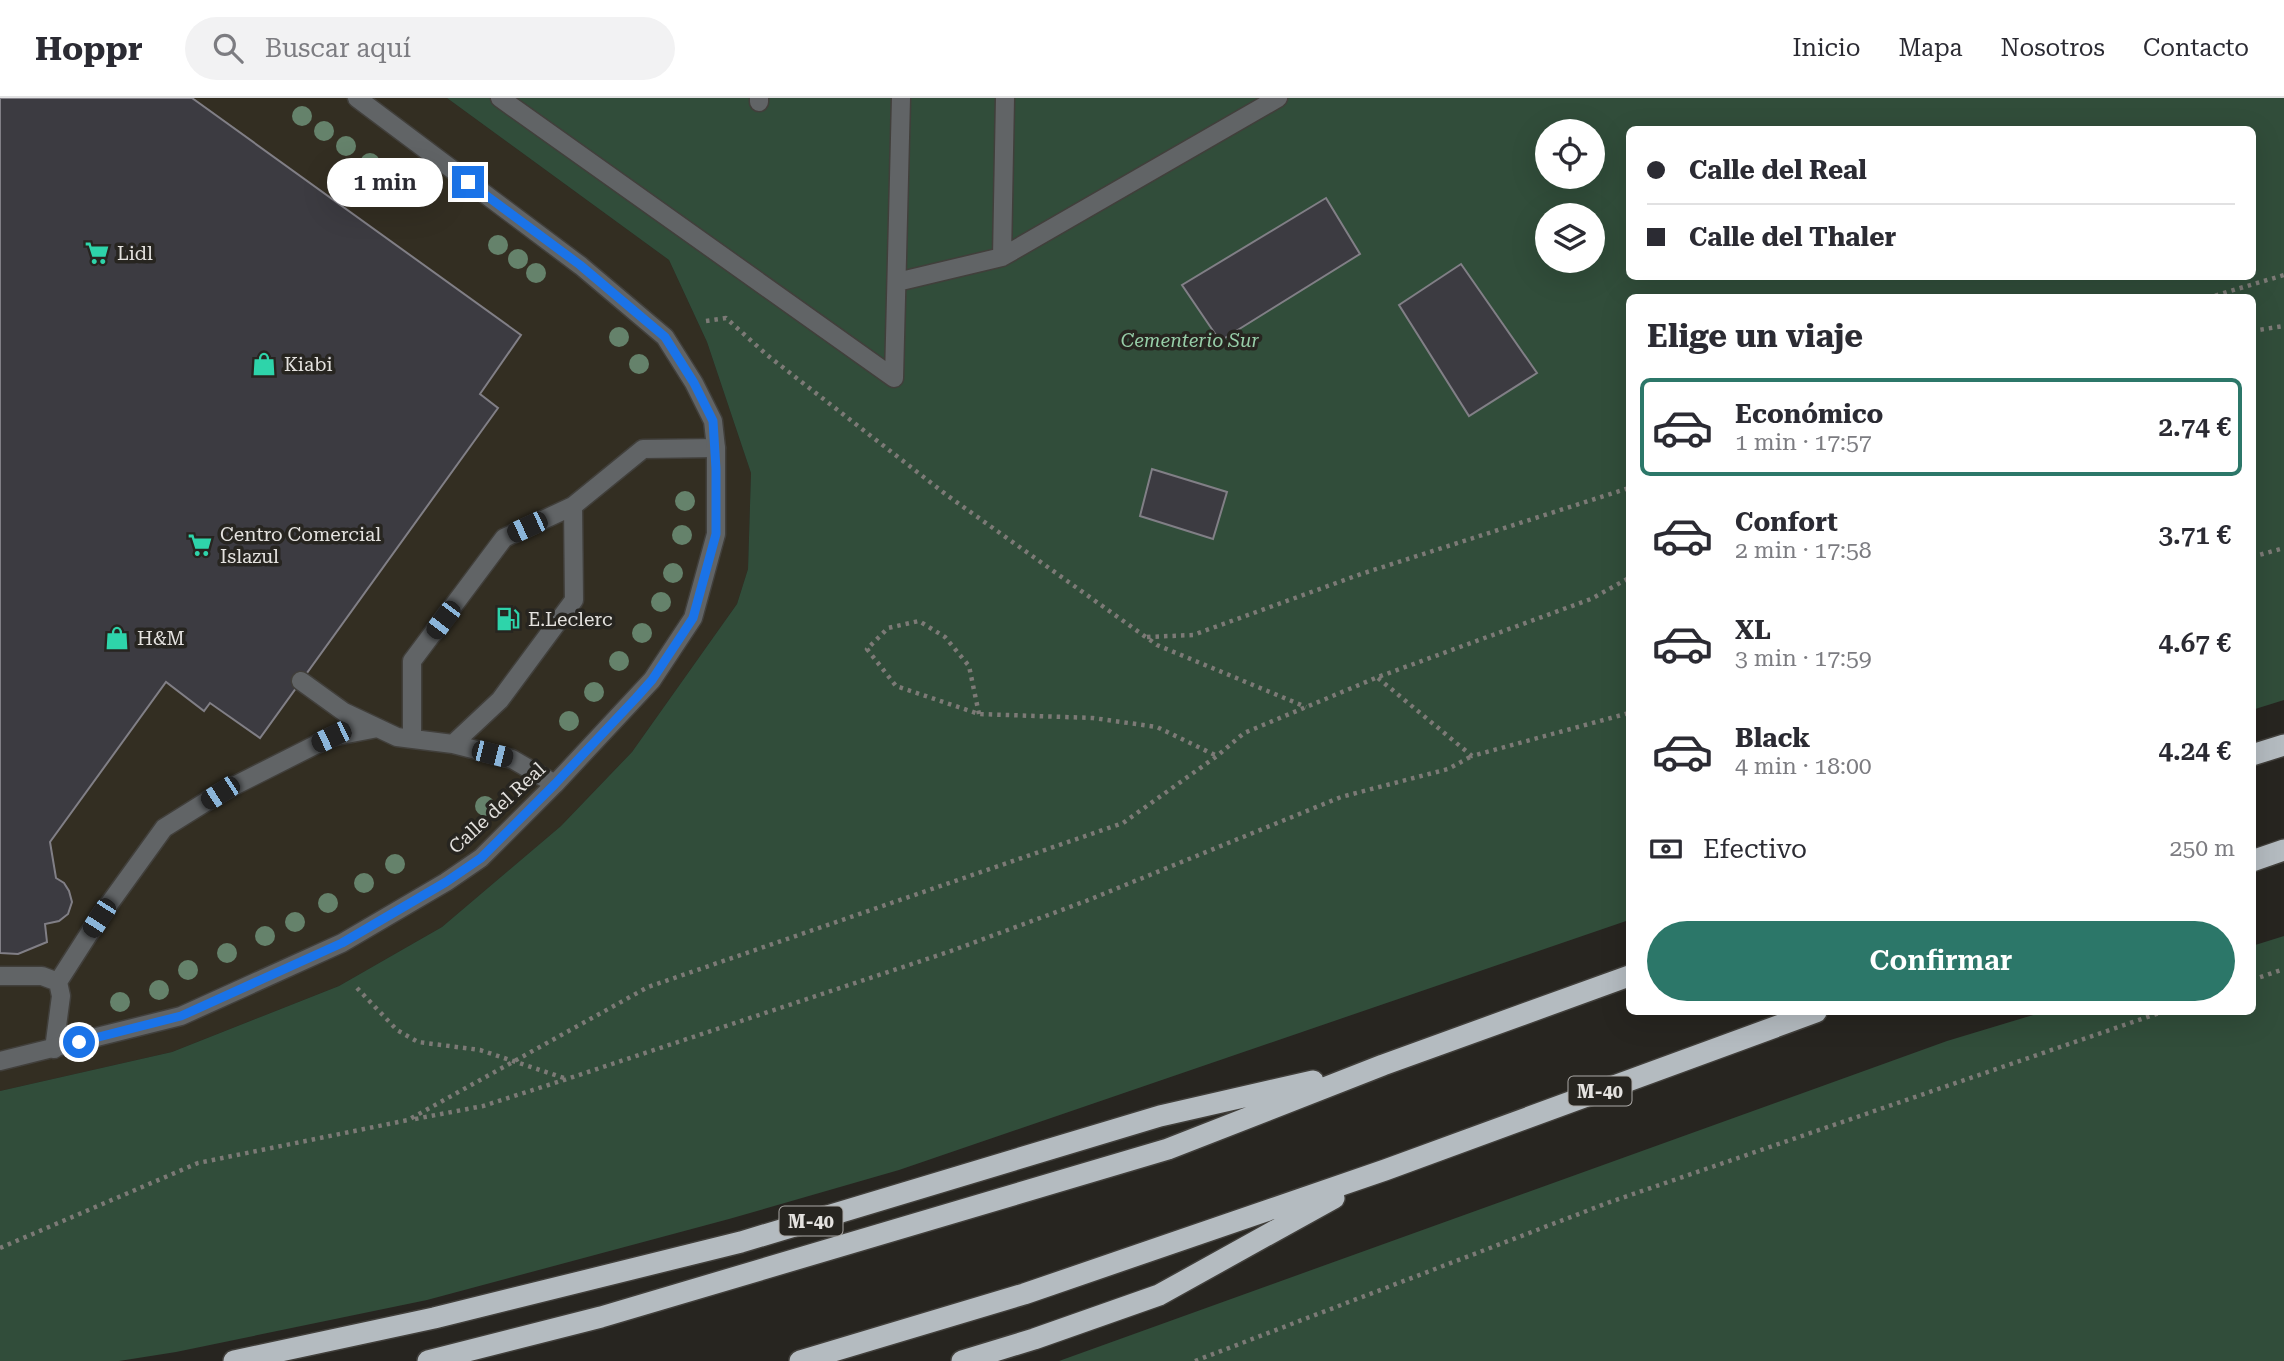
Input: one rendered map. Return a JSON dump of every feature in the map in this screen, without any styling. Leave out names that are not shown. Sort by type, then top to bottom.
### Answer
[{"type":"highway","points":[[2256,754],[2284,745]]},
{"type":"highway","points":[[2256,860],[2284,850]]},
{"type":"highway","name":"M-40","points":[[428,1361],[601,1317],[1168,1149],[1383,1065],[1626,976]]},
{"type":"highway","name":"M-40","points":[[800,1361],[1024,1294],[1385,1170],[1808,1015]]},
{"type":"highway","name":"M-40","points":[[234,1361],[434,1318],[741,1242],[1160,1116],[1383,1065]]},
{"type":"highway","name":"M-40","points":[[962,1361],[1034,1339],[1159,1294],[1385,1170]]},
{"type":"street","name":"Calle del Real","points":[[0,1061],[181,1016],[342,943],[446,882],[481,858],[555,784],[652,680],[693,618],[716,534],[716,448],[713,421],[694,383],[665,337],[580,265],[356,98]]},
{"type":"street","points":[[500,98],[894,378],[901,98]]},
{"type":"street","points":[[1002,257],[1005,98]]},
{"type":"street","points":[[897,282],[1002,257],[1278,98]]},
{"type":"street","points":[[412,739],[412,661],[504,538],[573,506],[643,449],[716,448]]},
{"type":"street","points":[[453,744],[500,700],[574,600],[573,506]]},
{"type":"street","points":[[301,681],[344,712],[397,737],[453,744],[512,759],[555,784]]},
{"type":"street","points":[[54,1049],[61,996],[58,982],[99,918],[164,828],[220,793],[331,737],[378,728]]},
{"type":"street","points":[[0,975],[42,975],[58,982]]},
{"type":"path","points":[[2220,294],[2284,275]]},
{"type":"path","points":[[706,321],[726,318],[767,355],[948,496],[1157,645],[1307,707]]},
{"type":"path","points":[[2256,330],[2284,326]]},
{"type":"path","points":[[1146,637],[1193,635],[1361,574],[1626,489]]},
{"type":"path","points":[[2256,556],[2284,548]]},
{"type":"path","points":[[408,1121],[648,987],[1123,823],[1217,756],[1244,733],[1378,677],[1591,599],[1626,580]]},
{"type":"path","points":[[979,714],[969,666],[945,637],[919,621],[888,628],[867,649],[896,686],[979,714],[1093,718],[1157,727],[1217,756]]},
{"type":"path","points":[[1378,677],[1472,756]]},
{"type":"path","points":[[0,1248],[198,1163],[483,1106],[567,1080],[951,951],[1086,901],[1341,797],[1448,769],[1472,756],[1626,714]]},
{"type":"path","points":[[2256,979],[2284,969]]},
{"type":"path","points":[[357,988],[397,1030],[418,1042],[480,1050],[567,1080]]},
{"type":"path","points":[[1195,1361],[1610,1202],[2153,1015]]},
{"type":"shaded area","points":[[0,98],[447,98],[669,260],[707,342],[751,473],[748,569],[737,604],[632,752],[561,826],[442,927],[339,986],[172,1052],[0,1091]]},
{"type":"green space","name":"Cementerio Sur","points":[[447,98],[2284,98],[2284,700],[2256,709],[2256,294],[1626,294],[1626,921],[899,1170],[729,1219],[427,1300],[176,1352],[119,1361],[0,1361],[0,1091],[172,1052],[339,986],[442,927],[561,826],[632,752],[737,604],[748,569],[751,473],[707,342],[669,260]]},
{"type":"green space","points":[[2284,936],[2284,1361],[1059,1361],[1947,1041],[2033,1015],[2256,1015],[2256,945]]},
{"type":"building","name":"Centro Comercial Islazul","points":[[0,98],[192,98],[521,335],[480,394],[498,408],[260,738],[210,703],[204,711],[166,682],[50,842],[56,878],[64,883],[72,902],[68,914],[59,921],[45,924],[47,942],[18,954],[0,953]]},
{"type":"building","points":[[1326,198],[1360,254],[1220,341],[1182,285]]},
{"type":"building","points":[[1461,264],[1537,373],[1469,416],[1399,305]]},
{"type":"building","points":[[1152,469],[1227,492],[1213,539],[1140,516]]},
{"type":"place","name":"Lidl","points":[[97,253]]},
{"type":"place","name":"Kiabi","points":[[264,364]]},
{"type":"place","name":"Centro Comercial Islazul","points":[[200,545]]},
{"type":"place","name":"E.Leclerc","points":[[508,619]]},
{"type":"place","name":"H&M","points":[[117,638]]},
{"type":"route","points":[[79,1042],[181,1016],[342,943],[446,882],[481,858],[652,680],[693,618],[716,534],[716,448],[713,421],[694,383],[665,337],[580,265],[468,182]]}]
